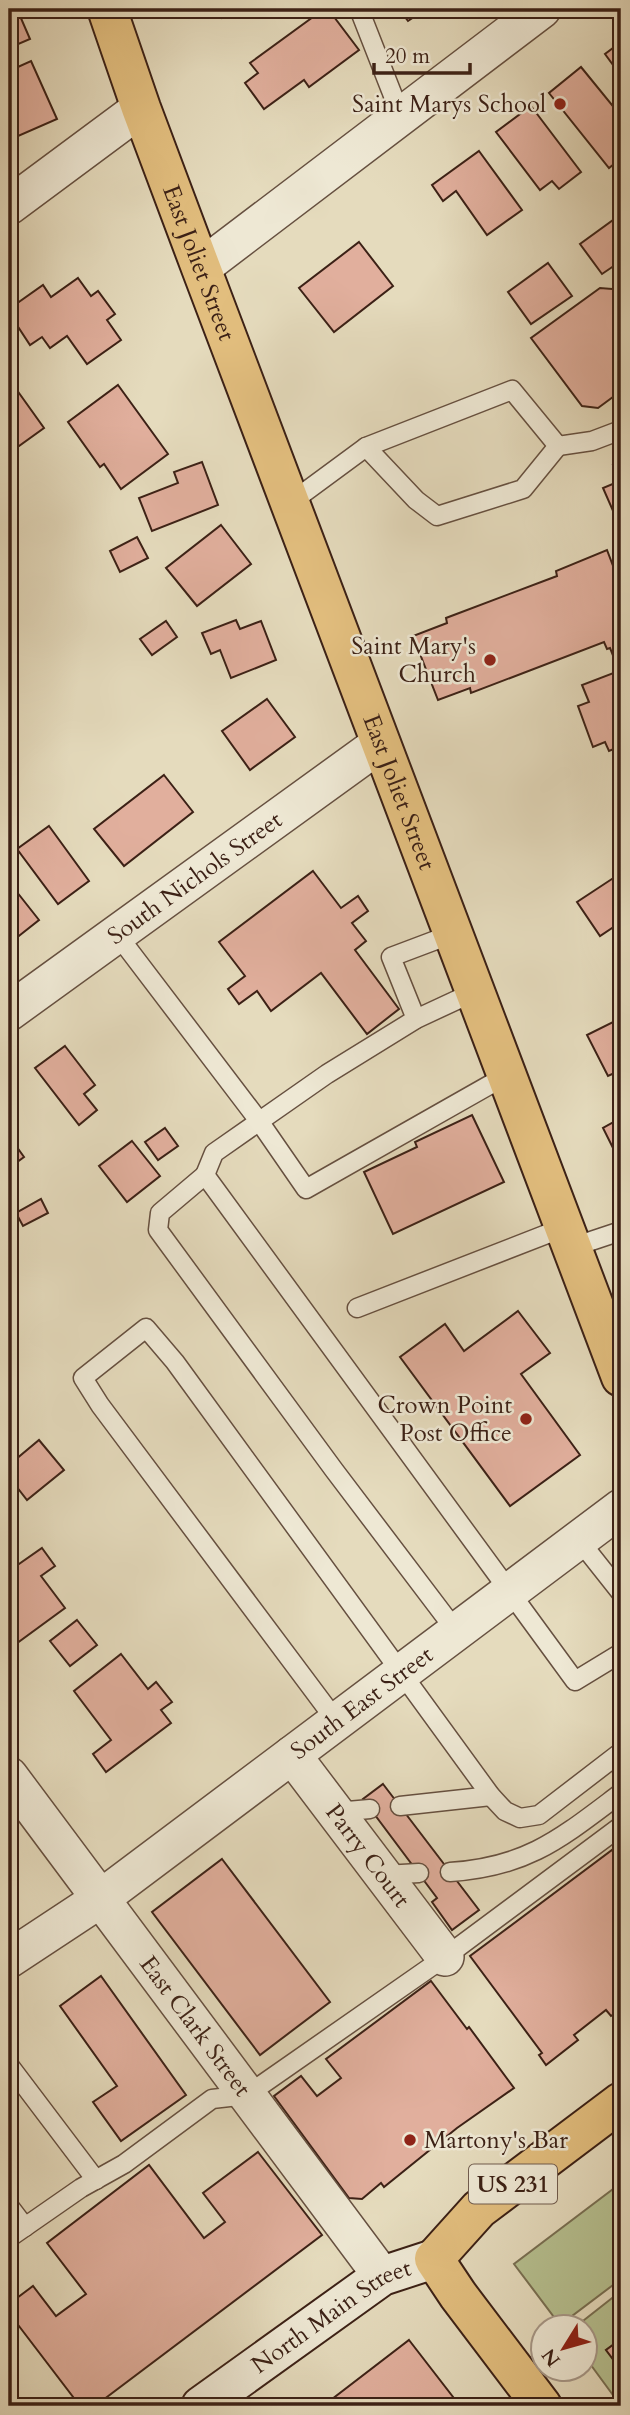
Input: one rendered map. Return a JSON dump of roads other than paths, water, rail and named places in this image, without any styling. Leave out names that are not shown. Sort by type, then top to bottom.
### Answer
[{"type":"main road","name":"East Joliet Street","points":[[107,9],[201,268],[621,1377]]},
{"type":"main road","name":"US 231","points":[[434,2259],[480,2210],[621,2102]]},
{"type":"main road","name":"North Main Street","points":[[201,2406],[382,2276],[434,2259]]},
{"type":"main road","points":[[434,2259],[542,2406]]},
{"type":"street","points":[[201,268],[542,9]]},
{"type":"street","points":[[9,206],[141,108]]},
{"type":"street","name":"South Nichols Street","points":[[9,1012],[381,743]]},
{"type":"street","name":"South East Street","points":[[9,1959],[100,1899],[621,1508]]},
{"type":"street","name":"Parry Court","points":[[292,1755],[353,1810],[384,1875],[445,1957]]},
{"type":"street","name":"East Clark Street","points":[[13,1791],[100,1899],[382,2276]]},
{"type":"lane","points":[[359,9],[401,116]]},
{"type":"lane","points":[[290,503],[366,447],[512,390],[558,446]]},
{"type":"lane","points":[[366,447],[416,500],[437,516],[523,489],[558,446],[593,441],[621,430]]},
{"type":"lane","points":[[116,933],[259,1121],[306,1189],[507,1075]]},
{"type":"lane","points":[[415,1018],[391,957],[453,934]]},
{"type":"lane","points":[[456,1631],[158,1230],[160,1213],[205,1175],[214,1153],[327,1074],[415,1018],[474,992]]},
{"type":"lane","points":[[205,1175],[575,1681],[621,1653]]},
{"type":"lane","points":[[357,1308],[569,1237],[621,1231]]},
{"type":"lane","points":[[337,1722],[100,1405],[83,1378],[146,1328],[175,1362],[505,1811],[520,1818],[539,1815],[621,1752]]},
{"type":"lane","points":[[579,1539],[621,1593]]},
{"type":"lane","points":[[450,1872],[484,1869],[525,1857],[551,1844],[621,1793]]},
{"type":"lane","points":[[400,1806],[492,1796]]},
{"type":"lane","points":[[9,2238],[124,2164],[212,2099],[247,2095],[445,1957],[621,1826]]},
{"type":"lane","points":[[384,1875],[419,1873]]},
{"type":"lane","points":[[9,2065],[96,2180]]},
{"type":"lane","points":[[9,2206],[25,2227]]},
{"type":"place","name":"Saint Marys School","points":[[560,104]]},
{"type":"place","name":"Saint Mary's Church","points":[[490,660]]},
{"type":"place","name":"Crown Point Post Office","points":[[526,1419]]},
{"type":"place","name":"Martony's Bar","points":[[410,2140]]}]
